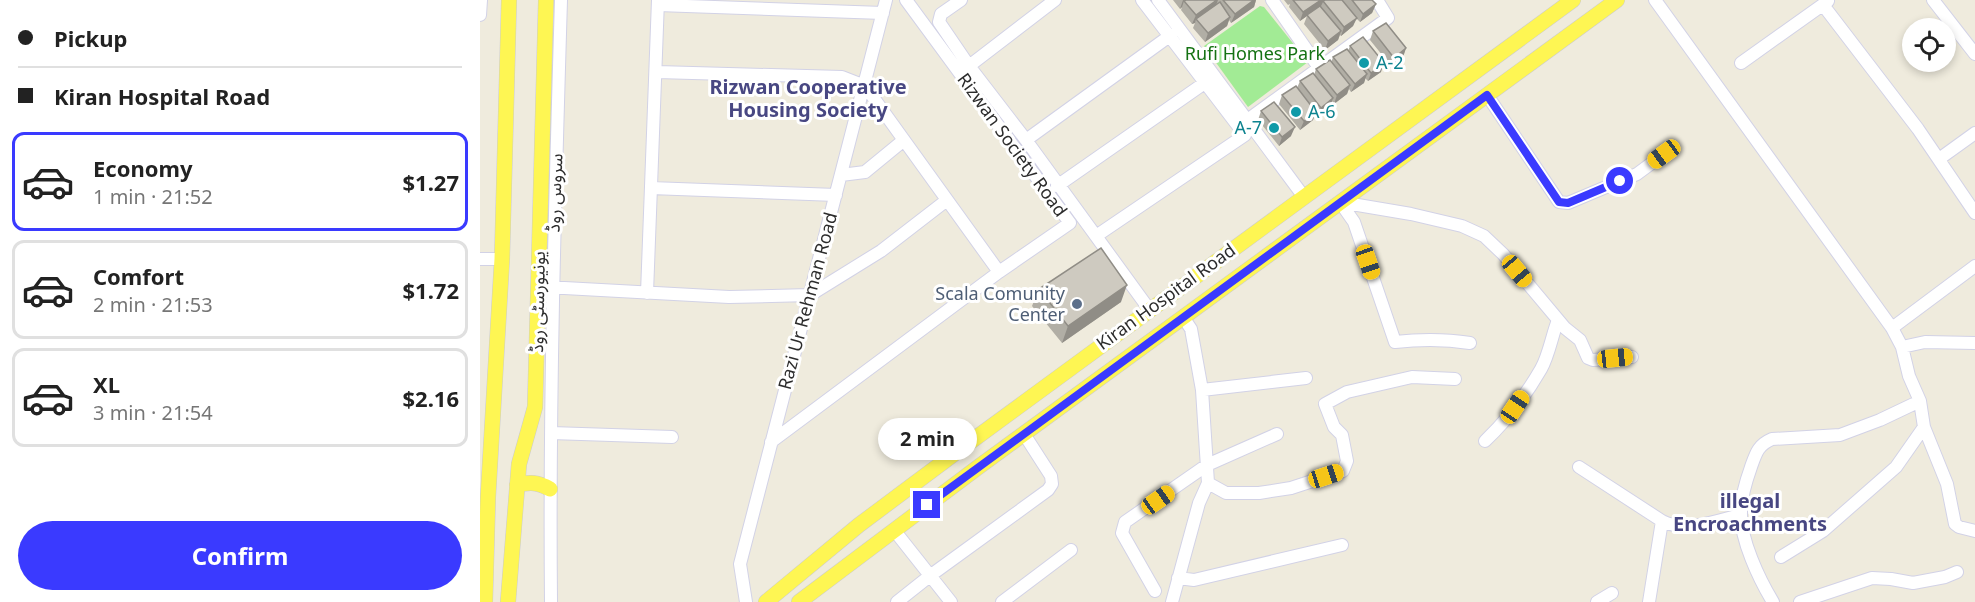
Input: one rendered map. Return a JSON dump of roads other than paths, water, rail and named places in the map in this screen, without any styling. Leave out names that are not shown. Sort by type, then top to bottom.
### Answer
[{"type":"main road","name":"یونیورسٹی روڈ","points":[[485,602],[484,497],[502,259],[509,0]]},
{"type":"main road","name":"یونیورسٹی روڈ","points":[[508,602],[517,485],[521,455],[535,407],[546,287],[546,0]]},
{"type":"main road","name":"Kiran Hospital Road","points":[[799,602],[1024,434],[1617,0]]},
{"type":"main road","name":"Kiran Hospital Road","points":[[766,602],[859,525],[1564,3]]},
{"type":"main road","points":[[517,485],[529,482],[540,483],[550,489]]},
{"type":"main road","points":[[859,525],[874,545]]},
{"type":"street","points":[[480,15],[481,0]]},
{"type":"street","name":"سروس روڈ","points":[[551,602],[551,433],[546,287],[561,0]]},
{"type":"street","name":"Razi Ur Rehman Road","points":[[746,602],[740,564],[886,0]]},
{"type":"street","name":"Rizwan Society Road","points":[[771,442],[999,272],[1070,224],[906,0]]},
{"type":"street","points":[[961,0],[941,14],[939,22],[1149,309]]},
{"type":"street","points":[[969,66],[1040,5],[1055,0]]},
{"type":"street","points":[[1096,236],[1245,135],[1171,35],[1142,0]]},
{"type":"street","points":[[1158,0],[1304,197]]},
{"type":"street","points":[[1272,0],[1320,69]]},
{"type":"street","points":[[1246,121],[1320,69],[1388,16],[1377,0]]},
{"type":"street","points":[[1655,0],[1892,328],[1902,347],[1909,376],[1920,401],[1924,427],[1947,484],[1955,524],[1975,531]]},
{"type":"street","points":[[1933,0],[1975,54]]},
{"type":"street","points":[[1741,63],[1827,2],[1975,213]]},
{"type":"street","points":[[646,293],[657,72],[658,3],[883,13]]},
{"type":"street","points":[[1026,140],[1171,35]]},
{"type":"street","points":[[657,72],[842,77],[864,87],[999,272]]},
{"type":"street","points":[[1057,186],[1206,82]]},
{"type":"street","points":[[1487,95],[1559,202],[1568,203],[1637,174],[1664,154]]},
{"type":"street","points":[[1939,159],[1975,133]]},
{"type":"street","points":[[841,175],[865,172],[904,140]]},
{"type":"street","points":[[651,188],[836,195]]},
{"type":"street","points":[[546,287],[729,297],[810,295],[881,251],[947,200]]},
{"type":"street","points":[[1340,202],[1411,214],[1462,226],[1484,236],[1503,254],[1565,328],[1580,340],[1588,358],[1593,360],[1632,357]]},
{"type":"street","points":[[1340,202],[1354,222],[1395,342],[1448,339],[1470,343]]},
{"type":"street","points":[[480,259],[502,259]]},
{"type":"street","points":[[1892,328],[1975,266]]},
{"type":"street","points":[[1172,602],[1199,503],[1208,483],[1202,390],[1191,328],[1183,317]]},
{"type":"street","points":[[1485,441],[1515,407],[1542,368],[1558,320]]},
{"type":"street","points":[[1902,347],[1925,342],[1975,343]]},
{"type":"street","points":[[1208,483],[1226,493],[1259,493],[1291,488],[1343,471],[1347,460],[1342,435],[1334,427],[1324,404],[1347,392],[1412,377],[1455,379]]},
{"type":"street","points":[[1202,390],[1306,378]]},
{"type":"street","points":[[1773,602],[1760,580],[1746,543],[1740,515],[1748,477],[1762,443],[1772,439],[1840,435],[1880,420],[1920,401]]},
{"type":"street","points":[[1781,557],[1823,531],[1896,467],[1924,427]]},
{"type":"street","points":[[551,433],[672,437]]},
{"type":"street","points":[[897,602],[1048,490],[1052,484],[1051,476],[1024,434]]},
{"type":"street","points":[[1155,591],[1122,533],[1125,522],[1207,465],[1277,434]]},
{"type":"street","points":[[1579,466],[1672,526],[1694,526],[1740,515]]},
{"type":"street","points":[[1649,602],[1662,521]]},
{"type":"street","points":[[894,530],[951,602]]},
{"type":"street","points":[[1178,578],[1194,580],[1249,565],[1342,545]]},
{"type":"street","points":[[1002,602],[1071,550]]},
{"type":"street","points":[[1800,602],[1872,578],[1920,582],[1946,577],[1957,572]]},
{"type":"street","points":[[1597,602],[1612,593]]},
{"type":"place","name":"A-2","points":[[1364,63]]},
{"type":"place","name":"A-6","points":[[1296,112]]},
{"type":"place","name":"A-7","points":[[1274,128]]},
{"type":"place","name":"Scala Comunity Center","points":[[1077,304]]},
{"type":"district","name":"Rizwan Cooperative Housing Society","points":[[808,98]]},
{"type":"district","name":"illegal Encroachments","points":[[1750,512]]},
{"type":"park label","name":"Rufi Homes Park","points":[[1255,54]]}]
